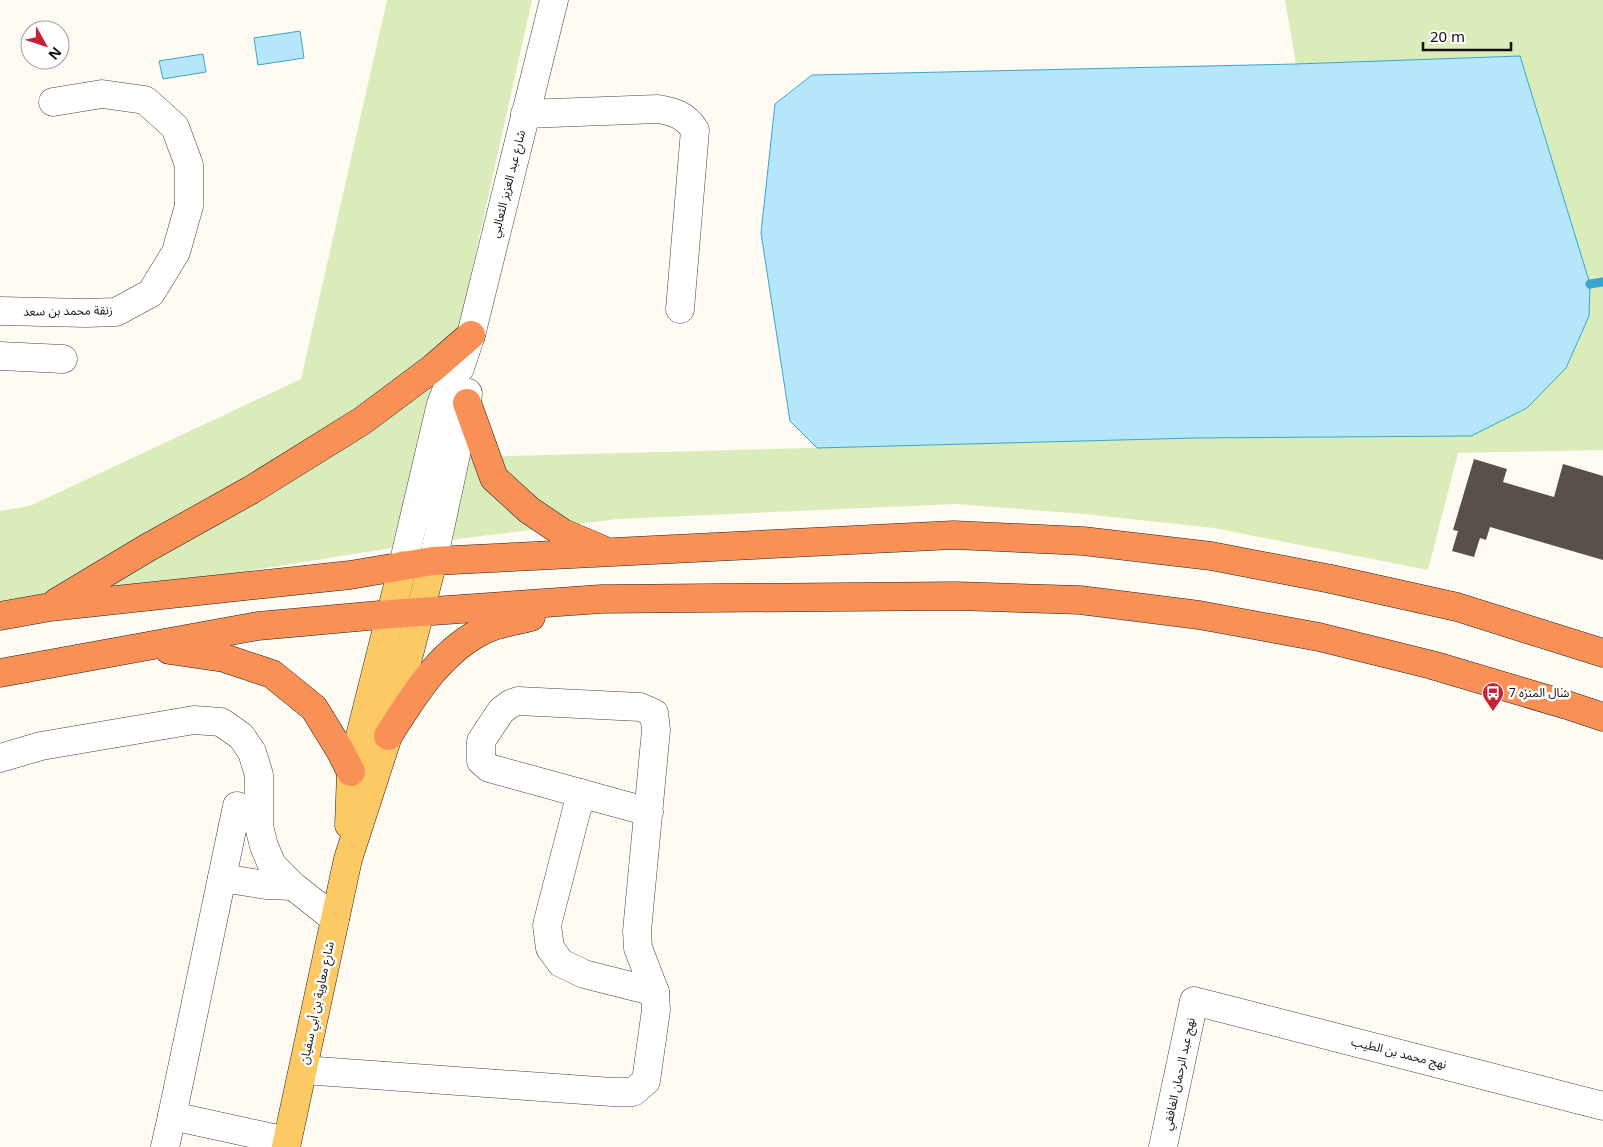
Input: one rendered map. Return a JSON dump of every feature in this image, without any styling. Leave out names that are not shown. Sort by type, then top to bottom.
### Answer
[{"type":"highway","points":[[50,606],[251,490],[362,421],[433,368],[471,335]]},
{"type":"highway","points":[[468,403],[494,478],[529,510],[563,533],[607,552]]},
{"type":"highway","points":[[0,616],[50,606],[350,576],[433,561],[954,535],[1083,541],[1211,556],[1331,579],[1457,607],[1603,653]]},
{"type":"highway","points":[[0,674],[258,626],[391,614],[601,599],[956,596],[1080,600],[1199,615],[1319,637],[1432,665],[1603,717]]},
{"type":"highway","points":[[388,736],[418,688],[452,651],[486,628],[601,599]]},
{"type":"highway","points":[[146,647],[224,658],[272,674],[314,708],[351,772]]},
{"type":"main road","name":"شارع معاوية بن أبي سفيان","points":[[286,1144],[348,859],[388,736],[433,561]]},
{"type":"main road","name":"شارع معاوية بن أبي سفيان","points":[[348,859],[351,772],[403,565]]},
{"type":"street","name":"شارع عبد العزيز الثعالبي","points":[[403,565],[441,404],[450,381],[460,368],[471,335],[554,0]]},
{"type":"street","name":"زنقة محمد بن سعد","points":[[0,311],[116,312],[151,293],[176,252],[189,206],[189,164],[175,128],[144,100],[102,94],[53,102]]},
{"type":"street","points":[[526,114],[658,109],[673,112],[688,120],[695,130],[680,309]]},
{"type":"street","points":[[0,356],[63,359]]},
{"type":"street","points":[[433,561],[468,403],[468,389],[460,368]]},
{"type":"street","points":[[303,1070],[602,1092],[633,1092],[646,1081],[656,1010],[655,992],[638,948],[637,931],[649,812],[656,730],[654,713],[640,707],[526,701],[510,704],[501,711],[481,741],[481,761],[489,768],[649,812]]},
{"type":"street","points":[[0,758],[41,746],[194,720],[221,722],[241,736],[252,752],[260,775],[259,826],[264,846],[272,865],[292,886],[335,919]]},
{"type":"street","points":[[582,793],[547,924],[550,948],[561,962],[584,974],[655,992]]},
{"type":"street","points":[[165,1147],[237,806]]},
{"type":"street","points":[[222,878],[292,886]]},
{"type":"street","name":"نهج محمد بن الطيب","points":[[1194,1001],[1603,1106]]},
{"type":"street","name":"نهج عبد الرحمان الغافقي","points":[[1163,1147],[1194,1001]]},
{"type":"street","points":[[172,1116],[286,1144]]},
{"type":"green space","points":[[387,0],[532,0],[430,458],[1195,438],[1471,436],[1520,56],[1296,64],[1285,0],[1603,0],[1603,450],[1458,453],[1428,570],[1214,528],[1084,514],[956,504],[618,519],[410,545],[0,611],[0,511],[30,506],[301,379]]},
{"type":"water","points":[[300,31],[304,58],[258,65],[254,38]]},
{"type":"water","points":[[203,54],[206,72],[163,79],[159,61]]},
{"type":"water","points":[[1520,56],[1590,284],[1589,316],[1566,368],[1527,408],[1471,436],[1195,438],[817,448],[790,421],[761,233],[775,104],[812,75],[1296,64]]},
{"type":"building","points":[[1474,459],[1507,469],[1503,482],[1554,497],[1563,464],[1603,476],[1603,560],[1490,527],[1486,540],[1480,538],[1474,557],[1452,551],[1458,531],[1453,530]]},
{"type":"waterway","points":[[1590,284],[1603,282]]},
{"type":"place","name":"شال المنزه 7","points":[[1493,712]]}]
